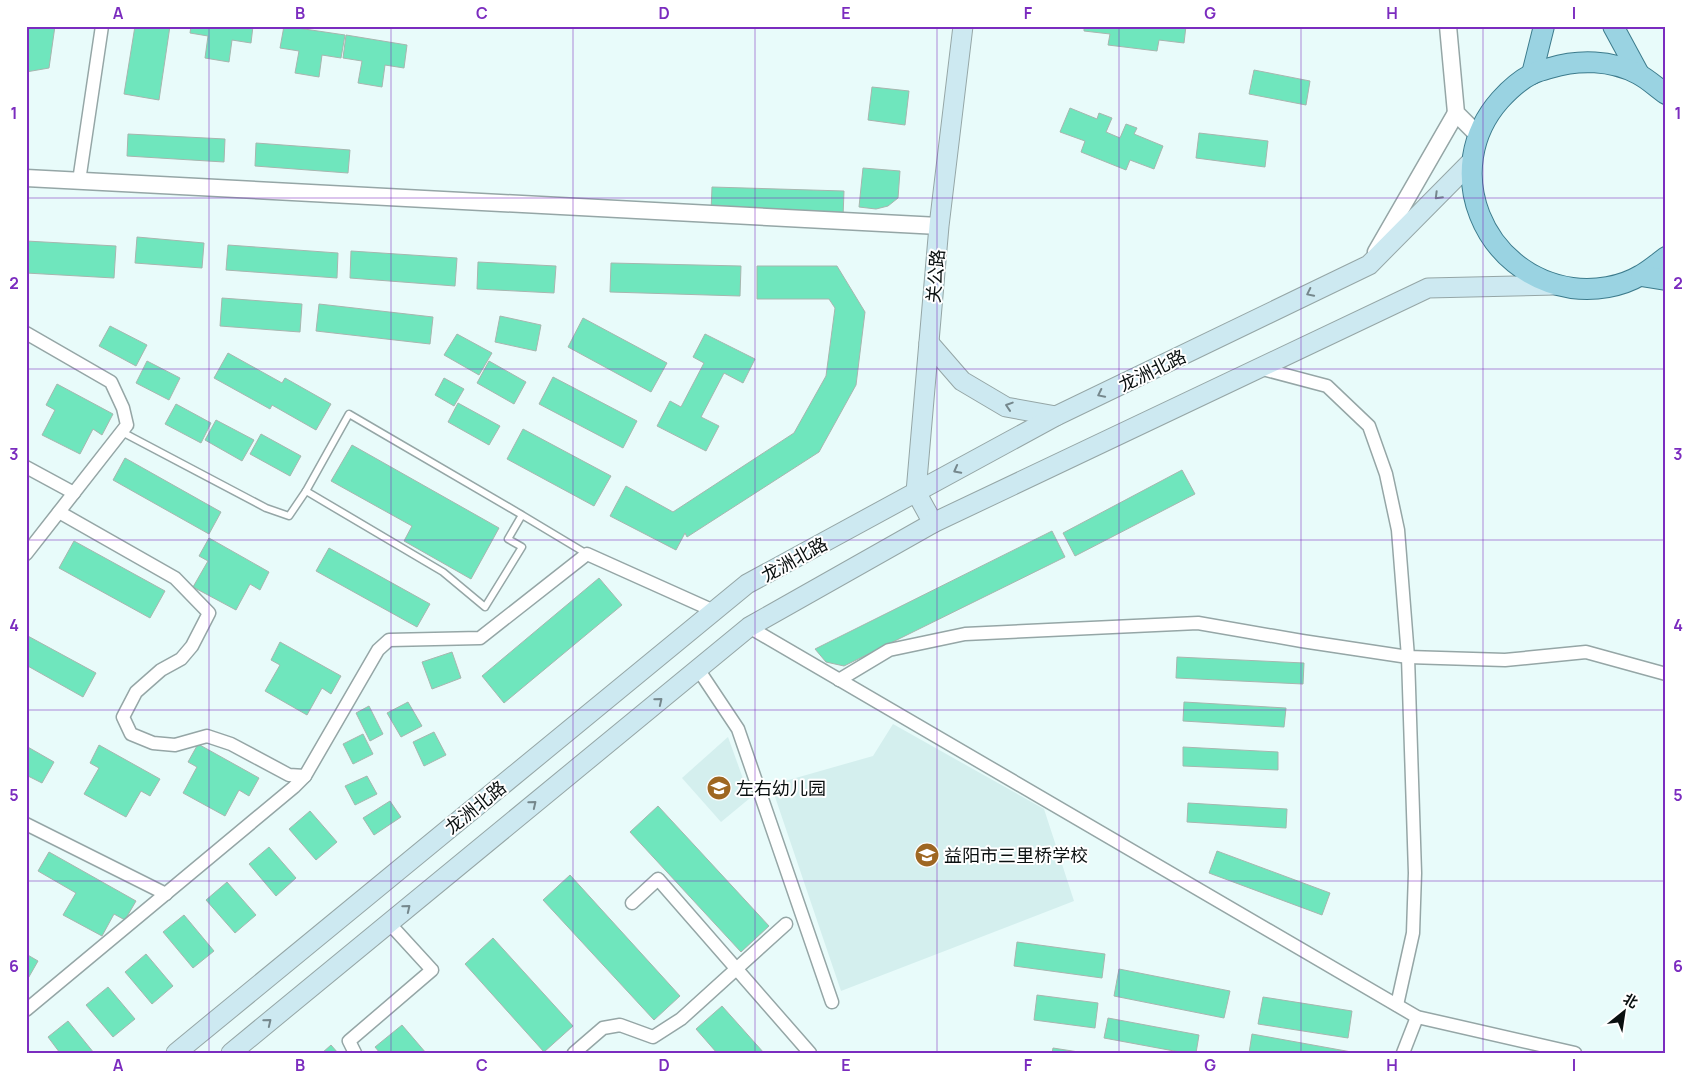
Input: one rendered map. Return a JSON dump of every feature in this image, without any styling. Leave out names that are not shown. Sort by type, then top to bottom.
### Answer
[{"type":"main road","name":"关公路","points":[[916,492],[939,226],[963,26]]},
{"type":"main road","points":[[1532,74],[1544,26]]},
{"type":"main road","points":[[1612,26],[1639,74]]},
{"type":"main road","points":[[1666,94],[1639,74],[1604,62],[1567,63],[1532,74],[1509,90],[1491,110],[1478,135],[1472,161],[1473,194],[1482,225],[1501,252],[1526,272],[1556,285],[1585,290],[1614,286],[1641,276],[1666,257]]},
{"type":"main road","name":"龙洲北路","points":[[176,1053],[747,584],[1056,416],[1369,265],[1472,161]]},
{"type":"main road","points":[[1641,276],[1666,280]]},
{"type":"main road","name":"龙洲北路","points":[[231,1053],[748,628],[933,523],[1428,288],[1556,285]]},
{"type":"main road","points":[[929,343],[962,382],[1006,407],[1056,416]]},
{"type":"main road","points":[[916,492],[933,523]]},
{"type":"street","points":[[79,181],[102,26]]},
{"type":"street","points":[[1369,265],[1456,113],[1448,26]]},
{"type":"street","points":[[1456,113],[1478,135]]},
{"type":"street","points":[[26,178],[939,226]]},
{"type":"street","points":[[26,332],[111,382],[123,408],[127,425],[26,554]]},
{"type":"street","points":[[1260,368],[1327,386],[1369,426],[1386,474],[1398,530],[1408,657],[1415,881],[1413,933],[1397,1005]]},
{"type":"street","points":[[26,467],[74,494]]},
{"type":"street","points":[[59,512],[174,578],[209,613],[192,646],[182,659],[161,670],[136,692],[123,717],[131,734],[153,743],[175,745],[207,736],[231,744],[289,775],[305,776]]},
{"type":"street","points":[[26,1010],[305,776],[378,650],[389,640],[480,638],[587,554],[714,611]]},
{"type":"street","points":[[839,680],[889,650],[965,634],[1198,622],[1302,641],[1408,657],[1505,660],[1586,652],[1666,674]]},
{"type":"street","points":[[748,628],[1417,1017],[1575,1053]]},
{"type":"street","points":[[698,669],[738,730],[832,1002]]},
{"type":"street","points":[[26,824],[166,894]]},
{"type":"street","points":[[632,902],[658,879],[810,1053]]},
{"type":"street","points":[[355,1053],[349,1041],[432,970],[389,923]]},
{"type":"street","points":[[574,1053],[603,1028],[620,1025],[653,1037],[681,1019],[786,924]]},
{"type":"street","points":[[1403,1053],[1417,1017]]},
{"type":"lane","points":[[122,432],[266,508],[289,516],[306,491],[349,414],[522,514],[587,554]]},
{"type":"lane","points":[[306,491],[443,572],[485,607],[522,547],[508,539],[522,514]]},
{"type":"shaded area","name":"益阳市三里桥学校","points":[[893,724],[1044,809],[1074,901],[841,991],[771,785],[873,756]]},
{"type":"shaded area","name":"左右幼儿园","points":[[728,737],[750,798],[721,822],[682,778]]},
{"type":"building","points":[[26,26],[55,26],[49,68],[26,72]]},
{"type":"building","points":[[135,26],[170,26],[159,100],[124,94]]},
{"type":"building","points":[[191,26],[253,26],[251,43],[232,40],[229,62],[205,58],[208,36],[190,33]]},
{"type":"building","points":[[284,26],[345,35],[341,58],[322,55],[319,77],[295,73],[299,51],[280,48]]},
{"type":"building","points":[[1084,26],[1186,26],[1184,43],[1159,40],[1157,51],[1108,45],[1110,34],[1084,31]]},
{"type":"building","points":[[346,35],[407,45],[404,68],[385,65],[382,87],[358,83],[362,61],[343,58]]},
{"type":"building","points":[[1254,70],[1310,81],[1306,105],[1249,94]]},
{"type":"building","points":[[872,87],[909,91],[905,125],[868,120]]},
{"type":"building","points":[[1070,108],[1097,119],[1099,113],[1112,118],[1106,132],[1120,138],[1126,124],[1137,128],[1134,134],[1163,146],[1154,169],[1130,160],[1126,170],[1081,152],[1085,141],[1060,132]]},
{"type":"building","points":[[1199,133],[1268,141],[1265,167],[1196,158]]},
{"type":"building","points":[[128,134],[225,139],[224,162],[127,156]]},
{"type":"building","points":[[256,143],[350,150],[348,173],[255,166]]},
{"type":"building","points":[[863,168],[900,171],[898,198],[888,206],[876,209],[859,207]]},
{"type":"building","points":[[712,187],[844,191],[843,217],[711,212]]},
{"type":"building","points":[[137,237],[204,243],[202,268],[135,263]]},
{"type":"building","points":[[26,241],[116,246],[114,278],[26,273]]},
{"type":"building","points":[[228,245],[338,253],[337,278],[226,270]]},
{"type":"building","points":[[351,251],[457,258],[455,286],[350,278]]},
{"type":"building","points":[[478,262],[556,266],[554,293],[477,289]]},
{"type":"building","points":[[611,263],[741,266],[740,296],[610,292]]},
{"type":"building","points":[[757,266],[837,266],[865,312],[856,385],[819,452],[687,537],[685,533],[676,550],[610,516],[626,486],[673,512],[794,433],[826,376],[835,308],[829,299],[757,299]]},
{"type":"building","points":[[222,298],[302,304],[300,332],[220,326]]},
{"type":"building","points":[[319,304],[433,317],[430,344],[316,331]]},
{"type":"building","points":[[500,316],[541,325],[536,351],[495,342]]},
{"type":"building","points":[[583,318],[667,363],[651,392],[568,347]]},
{"type":"building","points":[[110,326],[147,345],[136,366],[99,346]]},
{"type":"building","points":[[457,334],[492,353],[479,375],[444,355]]},
{"type":"building","points":[[705,334],[755,359],[743,383],[724,373],[701,417],[719,426],[706,451],[657,426],[670,401],[681,407],[704,363],[693,357]]},
{"type":"building","points":[[228,353],[282,383],[285,378],[331,404],[316,430],[272,405],[270,409],[214,378]]},
{"type":"building","points":[[147,361],[180,378],[169,400],[136,383]]},
{"type":"building","points":[[489,361],[526,382],[514,404],[477,383]]},
{"type":"building","points":[[553,377],[637,421],[623,448],[539,404]]},
{"type":"building","points":[[444,378],[464,389],[454,406],[435,395]]},
{"type":"building","points":[[57,384],[113,414],[102,435],[93,429],[80,454],[42,435],[55,410],[46,405]]},
{"type":"building","points":[[458,403],[500,426],[489,445],[448,422]]},
{"type":"building","points":[[176,404],[211,423],[201,443],[165,424]]},
{"type":"building","points":[[216,420],[254,440],[242,461],[205,440]]},
{"type":"building","points":[[523,429],[611,476],[594,506],[507,459]]},
{"type":"building","points":[[261,434],[301,456],[290,476],[250,454]]},
{"type":"building","points":[[352,445],[499,528],[471,579],[404,541],[412,526],[331,481]]},
{"type":"building","points":[[125,458],[221,512],[209,534],[113,480]]},
{"type":"building","points":[[1182,470],[1195,494],[1075,556],[1063,533]]},
{"type":"building","points":[[1052,531],[1065,557],[844,666],[826,662],[815,649]]},
{"type":"building","points":[[209,538],[269,572],[260,590],[250,584],[236,610],[193,587],[208,561],[199,556]]},
{"type":"building","points":[[74,541],[165,591],[150,618],[59,568]]},
{"type":"building","points":[[329,548],[430,604],[417,627],[316,571]]},
{"type":"building","points":[[599,578],[622,605],[504,703],[482,676]]},
{"type":"building","points":[[26,635],[96,673],[83,697],[26,665]]},
{"type":"building","points":[[280,642],[341,676],[331,694],[322,688],[307,715],[265,691],[280,665],[271,660]]},
{"type":"building","points":[[452,652],[461,678],[432,689],[422,662]]},
{"type":"building","points":[[1177,657],[1304,663],[1303,684],[1176,678]]},
{"type":"building","points":[[408,702],[422,726],[401,737],[387,713]]},
{"type":"building","points":[[1184,702],[1286,708],[1284,727],[1183,721]]},
{"type":"building","points":[[369,706],[383,734],[370,741],[356,713]]},
{"type":"building","points":[[434,732],[446,755],[424,766],[413,742]]},
{"type":"building","points":[[363,734],[373,754],[353,764],[343,744]]},
{"type":"building","points":[[198,744],[259,778],[249,796],[239,790],[225,816],[183,793],[197,767],[188,762]]},
{"type":"building","points":[[99,745],[160,779],[150,796],[141,791],[126,817],[84,794],[99,768],[90,763]]},
{"type":"building","points":[[26,746],[54,762],[42,783],[26,775]]},
{"type":"building","points":[[1183,747],[1278,752],[1278,770],[1183,766]]},
{"type":"building","points":[[367,776],[377,794],[355,805],[345,786]]},
{"type":"building","points":[[390,801],[401,817],[374,835],[363,818]]},
{"type":"building","points":[[1188,803],[1287,809],[1286,828],[1187,822]]},
{"type":"building","points":[[658,806],[769,926],[741,952],[630,832]]},
{"type":"building","points":[[310,811],[337,842],[316,860],[289,829]]},
{"type":"building","points":[[269,847],[296,878],[276,896],[249,864]]},
{"type":"building","points":[[1217,851],[1330,893],[1322,915],[1209,873]]},
{"type":"building","points":[[49,852],[136,901],[125,920],[114,914],[102,936],[63,915],[76,893],[38,871]]},
{"type":"building","points":[[570,875],[680,996],[654,1020],[543,900]]},
{"type":"building","points":[[227,882],[256,915],[235,933],[206,900]]},
{"type":"building","points":[[184,915],[214,951],[193,968],[163,932]]},
{"type":"building","points":[[493,938],[573,1026],[544,1052],[465,964]]},
{"type":"building","points":[[1017,942],[1105,954],[1102,978],[1014,966]]},
{"type":"building","points":[[26,954],[38,961],[26,982]]},
{"type":"building","points":[[146,954],[173,986],[152,1004],[125,972]]},
{"type":"building","points":[[1119,969],[1230,991],[1224,1018],[1114,996]]},
{"type":"building","points":[[108,987],[135,1019],[113,1037],[86,1005]]},
{"type":"building","points":[[1037,995],[1098,1003],[1095,1028],[1034,1020]]},
{"type":"building","points":[[1263,997],[1352,1011],[1348,1038],[1258,1024]]},
{"type":"building","points":[[722,1006],[764,1053],[717,1053],[696,1029]]},
{"type":"building","points":[[1108,1018],[1199,1035],[1196,1053],[1185,1053],[1104,1038]]},
{"type":"building","points":[[68,1021],[94,1053],[60,1053],[48,1037]]},
{"type":"building","points":[[402,1025],[426,1053],[380,1053],[375,1047]]},
{"type":"building","points":[[1252,1034],[1357,1053],[1249,1053]]},
{"type":"building","points":[[331,1045],[338,1053],[322,1053]]},
{"type":"building","points":[[1053,1048],[1085,1053],[1052,1053]]},
{"type":"place","name":"左右幼儿园","points":[[719,788]]},
{"type":"place","name":"益阳市三里桥学校","points":[[927,855]]}]
